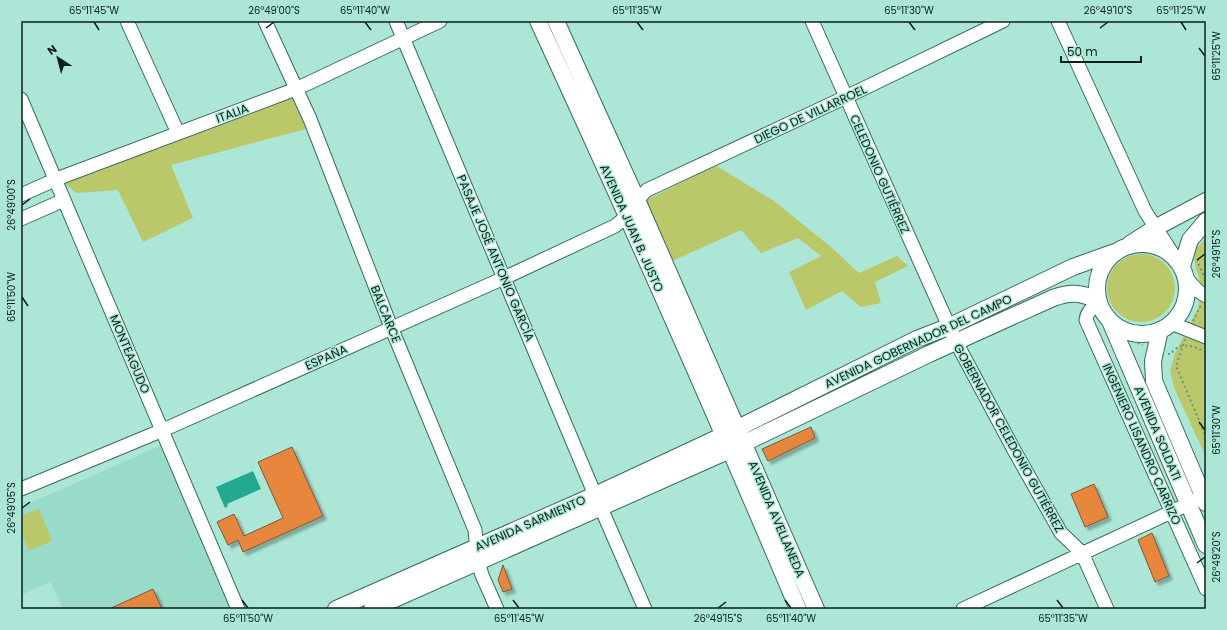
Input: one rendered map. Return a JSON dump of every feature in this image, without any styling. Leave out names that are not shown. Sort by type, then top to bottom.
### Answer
[{"type":"main road","name":"AVENIDA JUAN B. JUSTO","points":[[538,21],[626,216],[730,432]]},
{"type":"main road","name":"AVENIDA JUAN B. JUSTO","points":[[556,21],[637,200],[730,432]]},
{"type":"main road","name":"AVENIDA GOBERNADOR DEL CAMPO","points":[[730,432],[917,339],[1073,267],[1120,250],[1155,228],[1206,201]]},
{"type":"main road","points":[[1181,267],[1190,240],[1206,220]]},
{"type":"main road","points":[[1138,243],[1151,244],[1164,248],[1181,267],[1188,291],[1185,303],[1180,314],[1165,327],[1147,334],[1134,333],[1121,329],[1110,321],[1103,313],[1098,301],[1097,287],[1099,274],[1105,262],[1120,250],[1138,243]]},
{"type":"main road","name":"AVENIDA GOBERNADOR DEL CAMPO","points":[[737,447],[929,354],[1061,295],[1069,293],[1079,294],[1098,301]]},
{"type":"main road","name":"AVENIDA SOLDATI","points":[[1110,321],[1206,545]]},
{"type":"main road","name":"AVENIDA SOLDATI","points":[[1165,327],[1153,361],[1154,382],[1205,500]]},
{"type":"main road","name":"AVENIDA AVELLANEDA","points":[[730,432],[816,609]]},
{"type":"main road","name":"AVENIDA SARMIENTO","points":[[372,609],[478,562],[730,432]]},
{"type":"main road","name":"AVENIDA AVELLANEDA","points":[[737,447],[798,609]]},
{"type":"main road","name":"AVENIDA SARMIENTO","points":[[336,609],[477,546],[737,447]]},
{"type":"street","points":[[126,21],[178,133]]},
{"type":"street","name":"BALCARCE","points":[[265,21],[310,119],[391,328],[476,530],[478,562],[482,576],[497,609]]},
{"type":"street","name":"PASAJE JOSÉ ANTONIO GARCÍA","points":[[396,21],[598,501],[646,609]]},
{"type":"street","name":"ITALIA","points":[[21,195],[55,179],[296,89],[403,37],[440,21]]},
{"type":"street","name":"CELEDONIO GUTIÉRREZ","points":[[812,21],[948,326]]},
{"type":"street","name":"DIEGO DE VILLARROEL","points":[[626,216],[637,200],[648,190],[846,97],[1002,21]]},
{"type":"street","points":[[1058,21],[1144,211],[1198,291],[1206,296]]},
{"type":"street","name":"MONTEAGUDO","points":[[21,99],[238,609]]},
{"type":"street","points":[[21,219],[64,200]]},
{"type":"street","name":"ESPAÑA","points":[[21,489],[163,430],[504,278],[615,226],[626,216]]},
{"type":"street","name":"INGENIERO LISANDRO CARRIZO","points":[[1098,301],[1087,314],[1086,320],[1206,589]]},
{"type":"street","name":"GOBERNADOR CELEDONIO GUTIÉRREZ","points":[[948,326],[1061,534],[1082,553],[1107,609]]},
{"type":"street","points":[[1165,327],[1201,333]]},
{"type":"street","points":[[963,609],[1172,511],[1188,504],[1205,500]]},
{"type":"path","points":[[1199,255],[1198,263],[1206,280]]},
{"type":"path","points":[[1206,296],[1201,333],[1182,346],[1176,366],[1206,437]]},
{"type":"shaded area","points":[[295,97],[306,129],[171,165],[193,218],[143,242],[118,190],[76,193],[59,178]]},
{"type":"shaded area","points":[[715,165],[774,201],[831,247],[859,273],[897,256],[908,266],[875,282],[881,303],[861,307],[842,291],[806,310],[789,272],[821,256],[798,238],[761,253],[741,230],[670,262],[643,202]]},
{"type":"shaded area","points":[[1206,238],[1206,457],[1175,390],[1170,371],[1175,353],[1198,308],[1202,287],[1196,269],[1193,252]]},
{"type":"shaded area","points":[[1141,254],[1154,257],[1165,264],[1172,275],[1175,288],[1172,301],[1165,312],[1154,319],[1141,322],[1128,319],[1117,312],[1110,301],[1107,288],[1110,275],[1117,264],[1128,257]]},
{"type":"shaded area","points":[[162,445],[234,609],[63,609],[51,582],[21,595],[21,507]]},
{"type":"shaded area","points":[[253,471],[261,489],[227,504],[228,506],[225,508],[216,487]]},
{"type":"shaded area","points":[[39,509],[52,541],[29,551],[21,533],[21,516]]},
{"type":"building","points":[[811,427],[815,438],[768,461],[762,449]]},
{"type":"building","points":[[292,447],[323,516],[243,552],[238,540],[228,545],[217,522],[234,514],[244,536],[283,518],[258,462]]},
{"type":"building","points":[[1094,484],[1108,517],[1085,527],[1071,494]]},
{"type":"building","points":[[1152,533],[1169,576],[1155,582],[1138,540]]},
{"type":"building","points":[[503,565],[512,589],[503,592],[498,580]]},
{"type":"building","points":[[153,589],[162,609],[109,609]]}]
